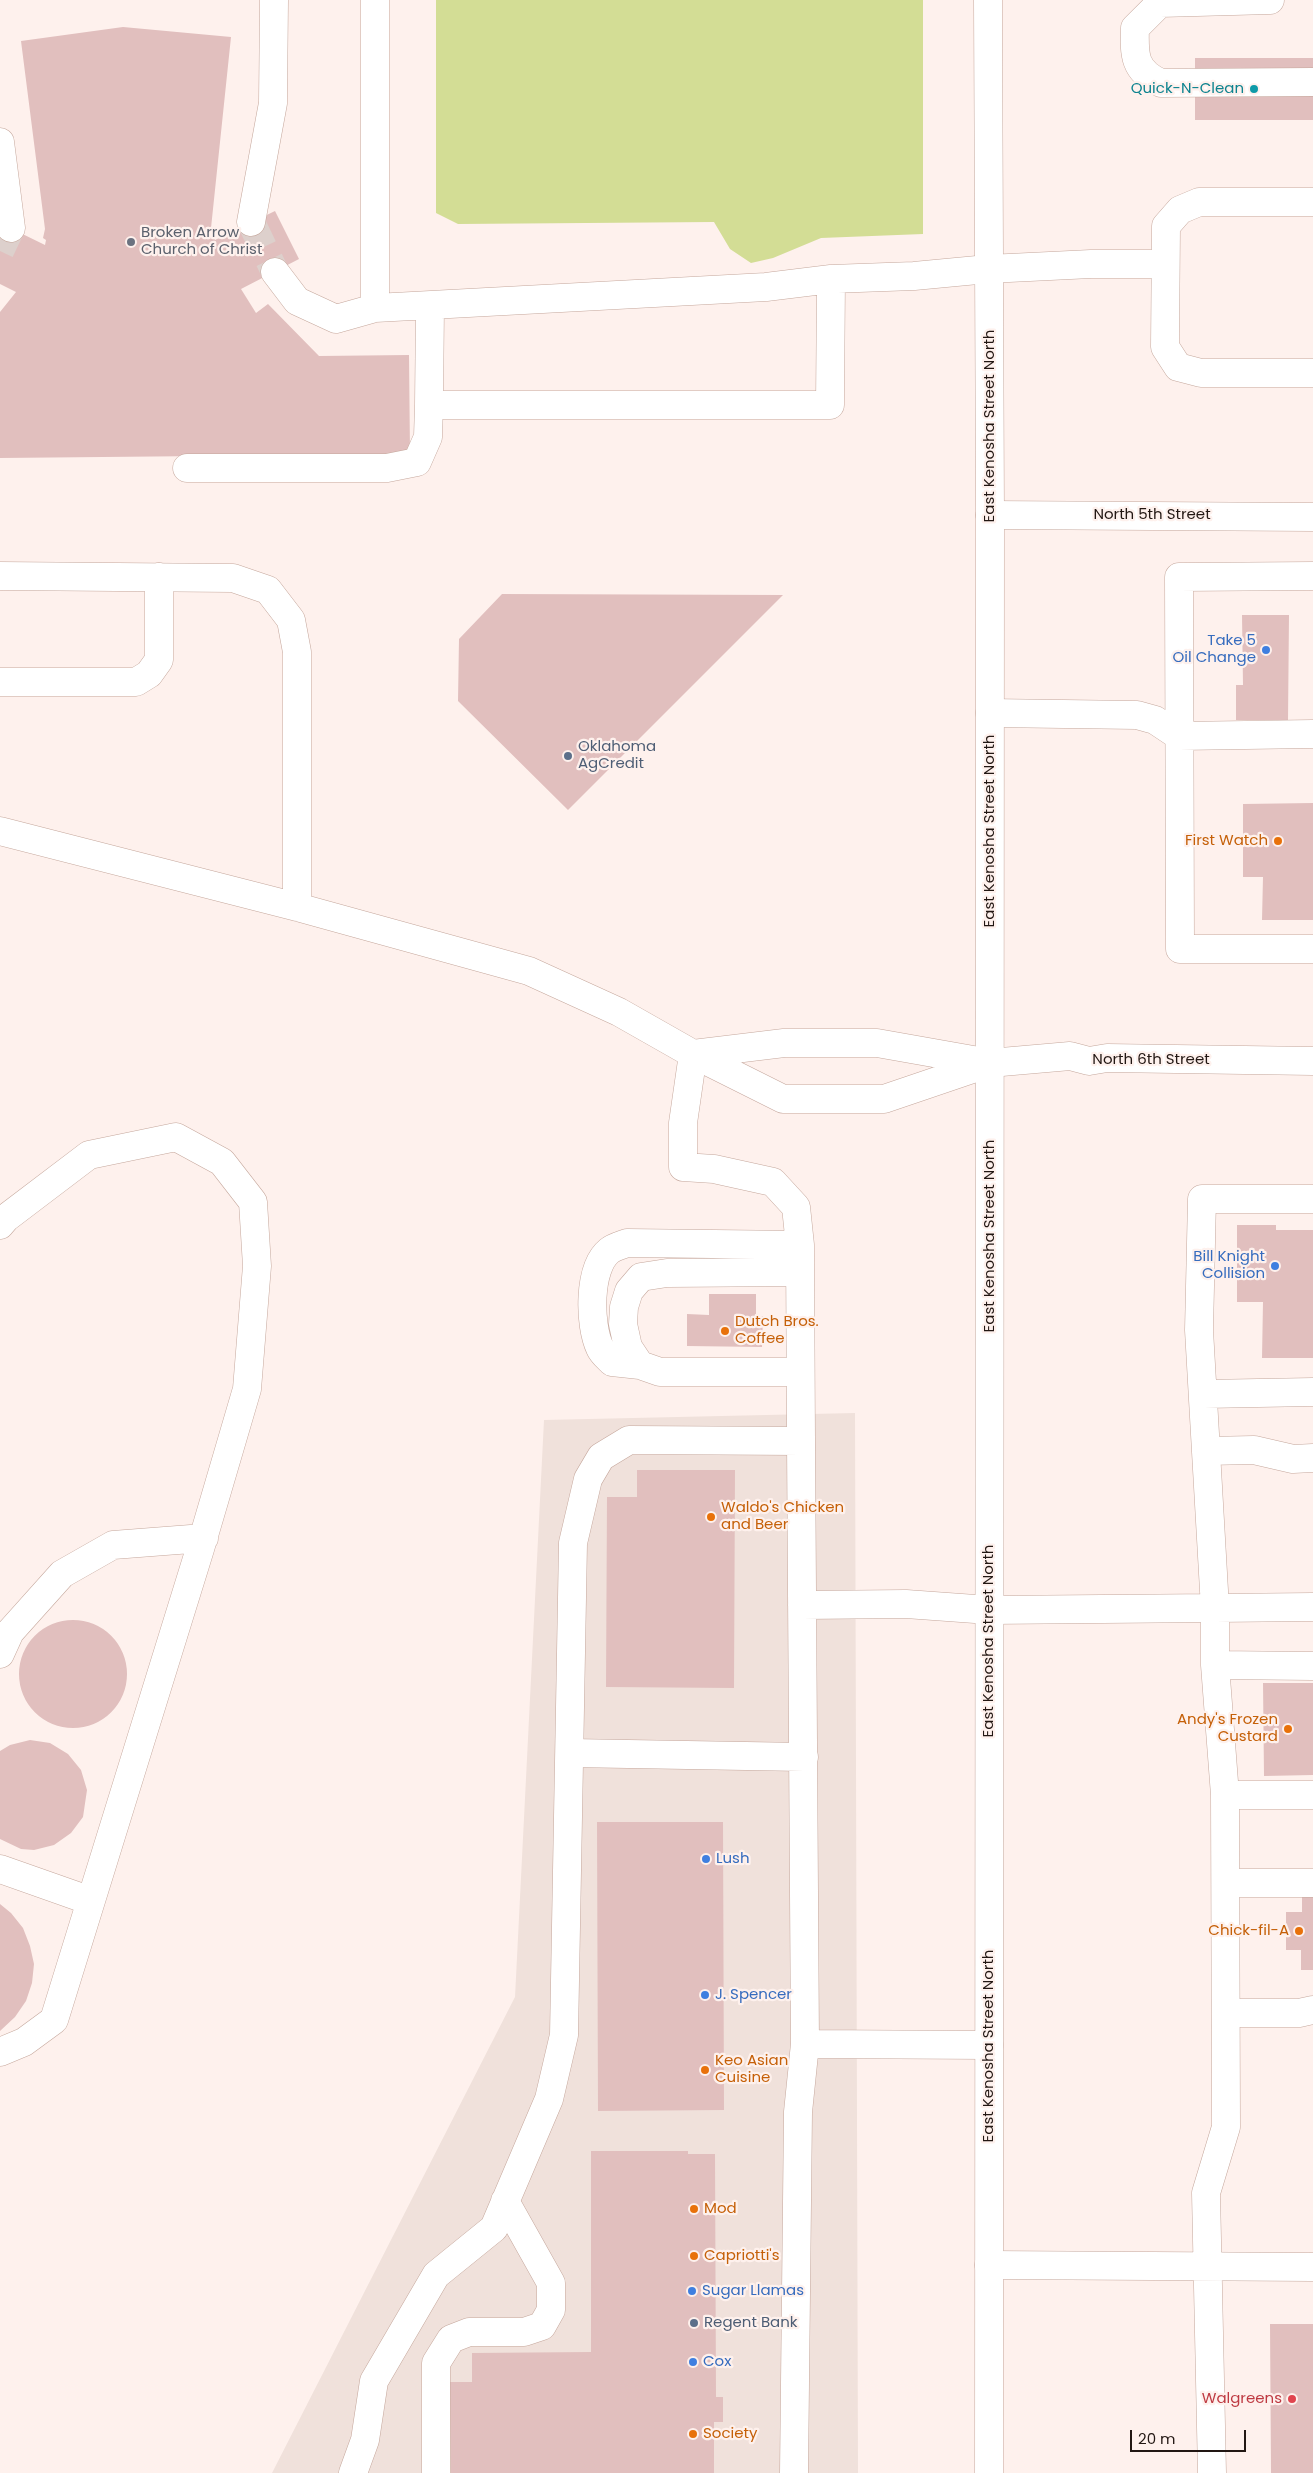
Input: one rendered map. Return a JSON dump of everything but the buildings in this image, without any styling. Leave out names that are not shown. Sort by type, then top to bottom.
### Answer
[{"type":"main road","points":[[251,222],[273,103],[274,0]]},
{"type":"main road","points":[[375,0],[375,308]]},
{"type":"main road","name":"East Kenosha Street North","points":[[988,0],[990,515],[989,2473]]},
{"type":"main road","points":[[1270,0],[1160,3],[1135,28],[1134,55],[1147,76],[1161,83],[1313,82]]},
{"type":"main road","points":[[0,142],[11,228]]},
{"type":"main road","points":[[1313,202],[1199,202],[1180,210],[1166,226],[1165,264],[1165,347],[1178,367],[1201,373],[1313,373]]},
{"type":"main road","points":[[275,272],[297,301],[336,319],[375,308],[766,287],[831,279],[914,276],[988,269],[1091,264],[1165,264]]},
{"type":"main road","points":[[428,406],[830,406],[831,279]]},
{"type":"main road","points":[[187,468],[386,468],[417,462],[428,438],[430,306]]},
{"type":"main road","name":"North 5th Street","points":[[990,515],[1313,516]]},
{"type":"main road","points":[[0,576],[233,578],[268,590],[291,620],[297,652],[297,907]]},
{"type":"main road","points":[[1313,576],[1179,577],[1180,949],[1313,948]]},
{"type":"main road","points":[[0,682],[136,682],[149,674],[159,660],[159,577]]},
{"type":"main road","points":[[990,712],[1136,715],[1155,720],[1179,736],[1313,734]]},
{"type":"main road","points":[[0,831],[297,907],[529,971],[619,1012],[693,1054],[783,1100],[884,1100],[990,1063]]},
{"type":"main road","points":[[693,1054],[784,1043],[877,1043],[990,1063]]},
{"type":"main road","points":[[693,1054],[683,1123],[683,1167],[714,1169],[773,1182],[796,1206],[800,1245],[806,2044],[798,2112],[794,2473]]},
{"type":"main road","name":"North 6th Street","points":[[990,1063],[1070,1056],[1089,1061],[1107,1058],[1313,1061]]},
{"type":"main road","points":[[0,1225],[6,1218],[89,1155],[176,1137],[222,1162],[253,1202],[257,1266],[247,1389],[204,1538],[54,2020],[24,2042],[0,2052]]},
{"type":"main road","points":[[1212,2473],[1206,2266],[1206,2193],[1226,2127],[1226,1883],[1225,1795],[1215,1665],[1215,1608],[1199,1330],[1202,1199],[1313,1199]]},
{"type":"main road","points":[[800,1245],[627,1243],[610,1250],[600,1261],[594,1276],[593,1318],[600,1350],[612,1362],[640,1364],[660,1372],[800,1372]]},
{"type":"main road","points":[[640,1364],[628,1347],[622,1324],[624,1307],[629,1291],[641,1277],[667,1273],[799,1272]]},
{"type":"main road","points":[[1204,1394],[1313,1392]]},
{"type":"main road","points":[[353,2473],[365,2440],[374,2381],[436,2275],[494,2228],[550,2099],[564,2035],[573,1542],[588,1479],[600,1457],[629,1440],[801,1441]]},
{"type":"main road","points":[[1206,1451],[1254,1450],[1293,1458],[1313,1458]]},
{"type":"main road","points":[[0,1654],[10,1632],[62,1574],[113,1545],[204,1538]]},
{"type":"main road","points":[[802,1605],[906,1604],[989,1610],[1313,1608]]},
{"type":"main road","points":[[1215,1665],[1313,1666]]},
{"type":"main road","points":[[570,1753],[804,1757]]},
{"type":"main road","points":[[1225,1795],[1313,1795]]},
{"type":"main road","points":[[0,1869],[91,1900]]},
{"type":"main road","points":[[1226,1883],[1313,1883]]},
{"type":"main road","points":[[1226,2013],[1299,2013],[1313,2010]]},
{"type":"main road","points":[[806,2044],[989,2045]]},
{"type":"main road","points":[[436,2473],[436,2363],[451,2339],[469,2332],[524,2332],[542,2326],[551,2310],[551,2283],[506,2201]]},
{"type":"main road","points":[[989,2265],[1313,2267]]},
{"type":"shaded area","points":[[855,1413],[858,2473],[272,2473],[515,1997],[544,1420]]},
{"type":"green space","points":[[436,0],[923,0],[923,234],[821,238],[773,258],[751,263],[730,249],[714,222],[458,224],[436,213]]},
{"type":"tunnel","points":[[251,222],[275,272]]},
{"type":"tunnel","points":[[0,251],[11,228]]},
{"type":"place","name":"Quick-N-Clean","points":[[1254,89]]},
{"type":"place","name":"Broken Arrow Church of Christ","points":[[131,242]]},
{"type":"place","name":"Take 5 Oil Change","points":[[1266,650]]},
{"type":"place","name":"Oklahoma AgCredit","points":[[568,756]]},
{"type":"place","name":"First Watch","points":[[1278,841]]},
{"type":"place","name":"Bill Knight Collision","points":[[1275,1266]]},
{"type":"place","name":"Dutch Bros. Coffee","points":[[725,1331]]},
{"type":"place","name":"Waldo's Chicken and Beer","points":[[711,1517]]},
{"type":"place","name":"Andy's Frozen Custard","points":[[1288,1729]]},
{"type":"place","name":"Lush","points":[[706,1859]]},
{"type":"place","name":"Chick-fil-A","points":[[1299,1931]]},
{"type":"place","name":"J. Spencer","points":[[705,1995]]},
{"type":"place","name":"Keo Asian Cuisine","points":[[705,2070]]},
{"type":"place","name":"Mod","points":[[694,2209]]},
{"type":"place","name":"Capriotti's","points":[[694,2256]]},
{"type":"place","name":"Sugar Llamas","points":[[692,2291]]},
{"type":"place","name":"Regent Bank","points":[[694,2323]]},
{"type":"place","name":"Cox","points":[[693,2362]]},
{"type":"place","name":"Walgreens","points":[[1292,2399]]},
{"type":"place","name":"Society","points":[[693,2434]]}]
